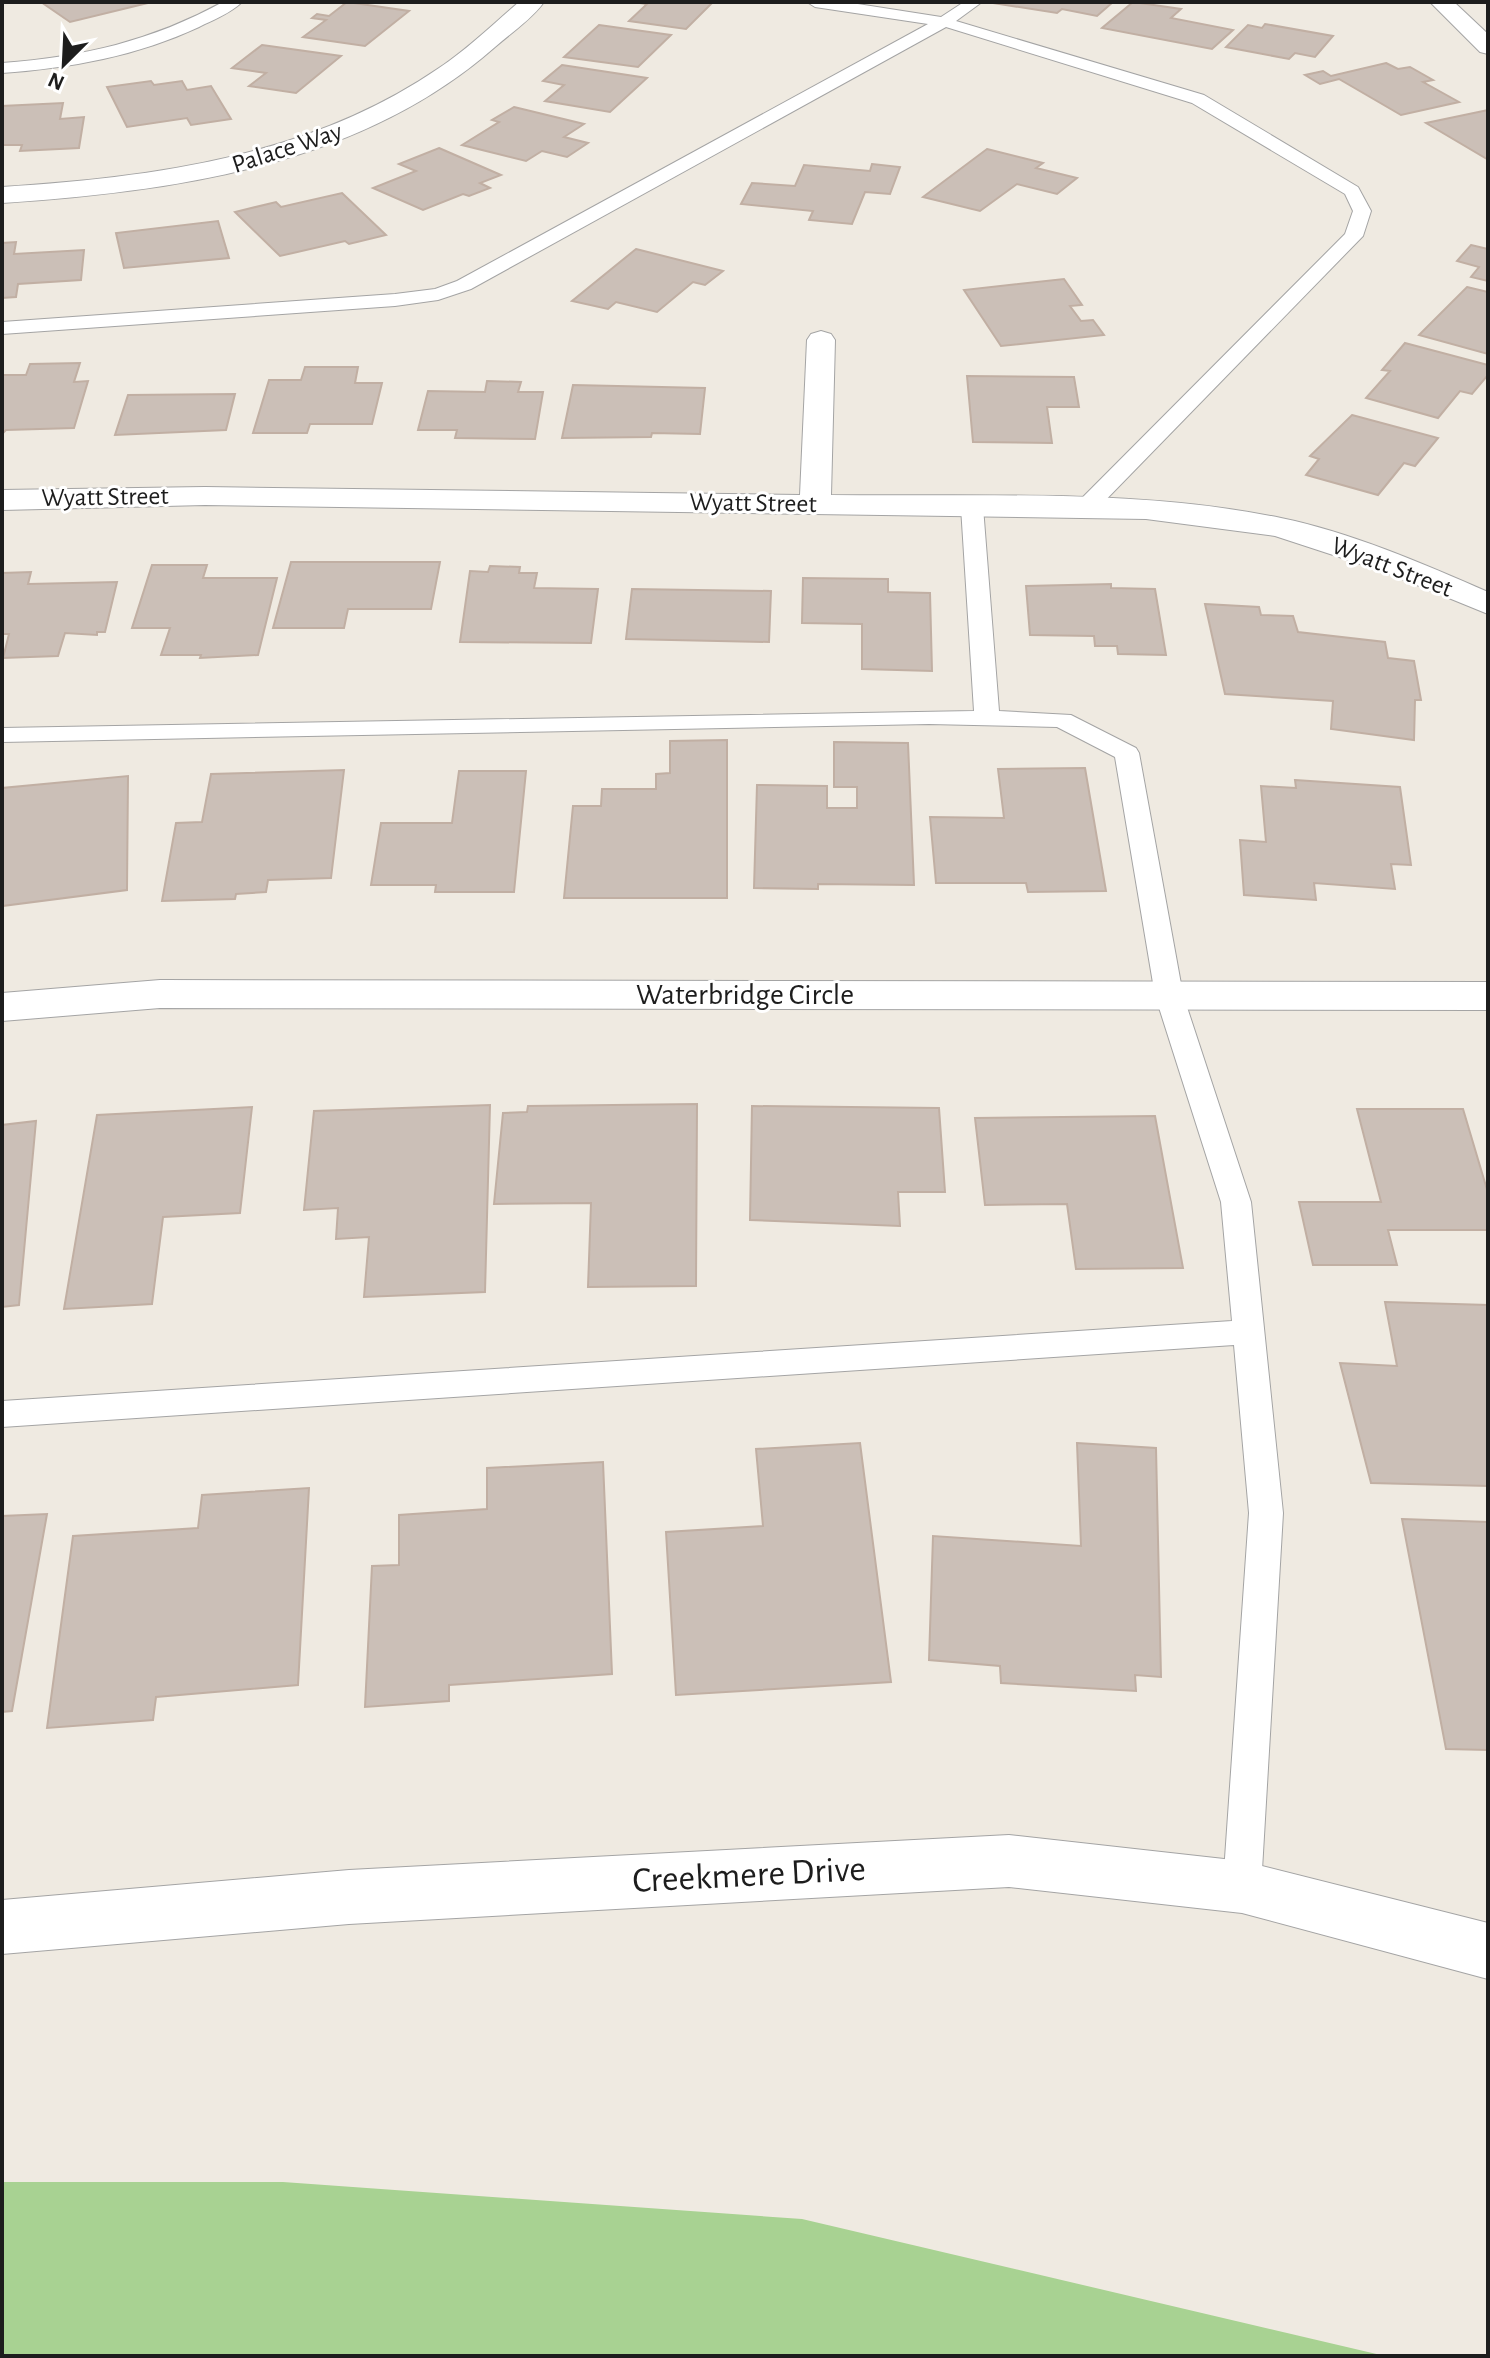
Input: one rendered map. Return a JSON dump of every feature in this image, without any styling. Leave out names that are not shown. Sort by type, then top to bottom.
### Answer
[{"type":"street","name":"Palace Way","points":[[2,195],[81,191],[185,178],[277,156],[360,125],[446,75],[533,2]]},
{"type":"street","points":[[1441,2],[1488,47]]},
{"type":"street","points":[[815,504],[821,340]]},
{"type":"street","name":"Wyatt Street","points":[[2,500],[205,496],[1146,509],[1280,527],[1397,565],[1488,604]]},
{"type":"street","name":"Waterbridge Circle","points":[[2,1007],[160,994],[1488,996]]},
{"type":"street","name":"Creekmere Drive","points":[[2,1927],[349,1897],[1009,1861],[1242,1887],[1488,1951]]},
{"type":"lane","points":[[2,68],[42,66],[113,55],[177,34],[234,2]]},
{"type":"lane","points":[[815,2],[944,22],[1198,99],[1352,191],[1362,211],[1354,236],[1085,508]]},
{"type":"lane","points":[[2,328],[395,300],[438,294],[464,285],[944,22],[974,2]]},
{"type":"lane","points":[[972,507],[987,718]]},
{"type":"lane","points":[[2,735],[987,718],[1062,720],[1127,753],[1169,995],[1236,1202],[1266,1513],[1242,1887]]},
{"type":"lane","points":[[2,1414],[1249,1332]]},
{"type":"green space","points":[[2,2182],[283,2182],[802,2219],[1385,2356],[2,2356]]},
{"type":"building","points":[[41,2],[152,2],[70,22]]},
{"type":"building","points":[[347,2],[409,11],[365,46],[303,37],[326,20],[312,18],[317,14],[329,16]]},
{"type":"building","points":[[632,2],[713,2],[686,29],[629,21],[647,4]]},
{"type":"building","points":[[1113,2],[1097,16],[1062,9],[1057,13],[993,3]]},
{"type":"building","points":[[1133,2],[1181,9],[1171,18],[1233,30],[1212,49],[1102,28]]},
{"type":"building","points":[[1265,24],[1333,36],[1315,57],[1295,53],[1289,59],[1226,47],[1248,25],[1262,28]]},
{"type":"building","points":[[599,25],[671,35],[638,67],[564,57]]},
{"type":"building","points":[[262,45],[341,56],[296,93],[249,86],[266,73],[232,68]]},
{"type":"building","points":[[1386,63],[1398,69],[1410,67],[1433,80],[1423,82],[1459,102],[1401,115],[1339,79],[1320,84],[1305,75],[1323,71],[1331,76]]},
{"type":"building","points":[[562,65],[647,78],[610,112],[545,101],[564,85],[543,81]]},
{"type":"building","points":[[151,81],[154,85],[182,81],[187,90],[211,86],[231,119],[191,125],[187,118],[127,127],[107,87]]},
{"type":"building","points":[[63,103],[60,119],[84,117],[79,148],[20,151],[22,145],[2,145],[2,106]]},
{"type":"building","points":[[514,107],[584,124],[564,137],[588,143],[567,157],[542,151],[526,161],[462,145],[499,122],[492,120]]},
{"type":"building","points":[[1488,110],[1487,159],[1426,123]]},
{"type":"building","points":[[439,148],[501,175],[480,183],[490,188],[469,196],[463,194],[423,210],[373,188],[416,171],[399,164]]},
{"type":"building","points":[[987,149],[1043,163],[1036,168],[1077,178],[1057,194],[1017,184],[980,211],[923,197]]},
{"type":"building","points":[[872,164],[900,167],[890,194],[865,192],[852,224],[809,220],[813,211],[741,204],[752,183],[795,186],[804,165],[870,171]]},
{"type":"building","points":[[342,193],[386,235],[280,256],[235,212],[276,202],[281,207]]},
{"type":"building","points":[[218,221],[229,258],[124,268],[116,233]]},
{"type":"building","points":[[16,242],[14,254],[84,250],[81,280],[18,284],[16,297],[2,298],[2,243]]},
{"type":"building","points":[[1471,245],[1488,249],[1488,281],[1471,277],[1479,267],[1457,261]]},
{"type":"building","points":[[636,249],[723,271],[705,285],[693,282],[657,312],[616,302],[608,309],[572,301]]},
{"type":"building","points":[[1064,279],[1082,305],[1070,306],[1081,321],[1093,320],[1104,335],[1001,346],[964,290]]},
{"type":"building","points":[[1467,287],[1488,292],[1488,354],[1419,335]]},
{"type":"building","points":[[1405,343],[1488,365],[1488,375],[1472,394],[1460,391],[1438,418],[1366,398],[1390,371],[1382,370]]},
{"type":"building","points":[[80,363],[74,382],[88,381],[74,428],[6,430],[2,434],[2,375],[26,375],[30,364]]},
{"type":"building","points":[[305,367],[358,367],[355,383],[382,383],[372,424],[310,424],[307,433],[253,433],[269,380],[301,380]]},
{"type":"building","points":[[967,376],[1074,377],[1079,407],[1047,407],[1052,443],[973,442]]},
{"type":"building","points":[[487,381],[521,382],[518,392],[543,392],[535,439],[455,438],[457,430],[418,430],[428,391],[485,392]]},
{"type":"building","points":[[573,385],[705,388],[700,434],[562,438]]},
{"type":"building","points":[[235,394],[226,430],[115,435],[128,395]]},
{"type":"building","points":[[1352,415],[1438,438],[1415,466],[1404,463],[1378,495],[1306,475],[1319,459],[1310,456]]},
{"type":"building","points":[[291,562],[440,562],[431,609],[348,609],[344,628],[273,628]]},
{"type":"building","points":[[152,565],[207,565],[203,578],[277,578],[258,655],[200,658],[201,655],[161,655],[170,628],[132,628]]},
{"type":"building","points":[[490,566],[520,567],[519,573],[537,573],[534,588],[598,589],[591,643],[460,642],[470,571],[488,572]]},
{"type":"building","points":[[31,572],[28,584],[117,582],[105,632],[97,632],[97,635],[65,633],[58,656],[3,658],[9,634],[2,634],[2,573]]},
{"type":"building","points":[[803,578],[888,579],[888,592],[930,593],[932,671],[862,669],[862,624],[802,623]]},
{"type":"building","points":[[1111,584],[1111,588],[1155,589],[1166,655],[1118,654],[1117,646],[1095,646],[1094,636],[1030,635],[1026,586]]},
{"type":"building","points":[[632,589],[771,591],[769,642],[626,639]]},
{"type":"building","points":[[1205,604],[1259,607],[1261,615],[1293,616],[1298,632],[1385,642],[1388,658],[1414,661],[1421,700],[1415,700],[1414,740],[1331,729],[1333,701],[1225,694]]},
{"type":"building","points":[[727,740],[727,898],[564,898],[573,806],[601,806],[602,789],[656,789],[656,774],[670,773],[670,741]]},
{"type":"building","points":[[834,742],[908,743],[914,885],[818,884],[818,889],[754,888],[757,785],[827,786],[827,808],[857,808],[857,787],[834,787]]},
{"type":"building","points":[[1085,768],[1106,891],[1028,892],[1026,883],[936,883],[930,817],[1004,818],[998,769]]},
{"type":"building","points":[[344,770],[331,878],[268,880],[266,892],[236,894],[235,899],[162,901],[176,823],[202,822],[211,774]]},
{"type":"building","points":[[459,771],[526,771],[514,892],[435,892],[436,885],[371,885],[381,823],[452,823]]},
{"type":"building","points":[[128,776],[127,890],[2,906],[2,788]]},
{"type":"building","points":[[1295,780],[1400,787],[1411,865],[1391,864],[1395,889],[1314,883],[1316,900],[1244,895],[1240,840],[1266,842],[1261,786],[1296,788]]},
{"type":"building","points":[[697,1104],[696,1286],[588,1287],[591,1203],[494,1204],[503,1113],[527,1112],[528,1106]]},
{"type":"building","points":[[490,1105],[485,1292],[364,1297],[369,1237],[336,1239],[338,1208],[304,1210],[314,1111]]},
{"type":"building","points":[[752,1106],[939,1108],[945,1192],[898,1192],[900,1226],[750,1220]]},
{"type":"building","points":[[252,1107],[240,1213],[163,1217],[152,1304],[64,1309],[97,1115]]},
{"type":"building","points":[[1357,1109],[1463,1109],[1488,1193],[1488,1230],[1388,1230],[1397,1265],[1313,1265],[1299,1202],[1381,1202]]},
{"type":"building","points":[[1155,1116],[1183,1268],[1076,1269],[1067,1204],[985,1205],[975,1118]]},
{"type":"building","points":[[36,1121],[19,1305],[2,1307],[2,1125]]},
{"type":"building","points":[[1385,1302],[1488,1305],[1488,1486],[1371,1483],[1340,1363],[1397,1366]]},
{"type":"building","points":[[860,1443],[891,1682],[676,1695],[666,1532],[763,1526],[756,1449]]},
{"type":"building","points":[[1077,1443],[1156,1448],[1161,1677],[1135,1675],[1136,1691],[1001,1683],[1000,1666],[929,1660],[933,1536],[1081,1546]]},
{"type":"building","points":[[603,1462],[612,1674],[449,1685],[449,1701],[365,1707],[372,1566],[399,1565],[399,1515],[487,1509],[487,1468]]},
{"type":"building","points":[[309,1488],[298,1685],[156,1697],[153,1720],[47,1728],[73,1536],[198,1528],[202,1495]]},
{"type":"building","points":[[47,1514],[12,1711],[2,1712],[2,1516]]},
{"type":"building","points":[[1402,1519],[1488,1522],[1488,1750],[1446,1749]]}]
